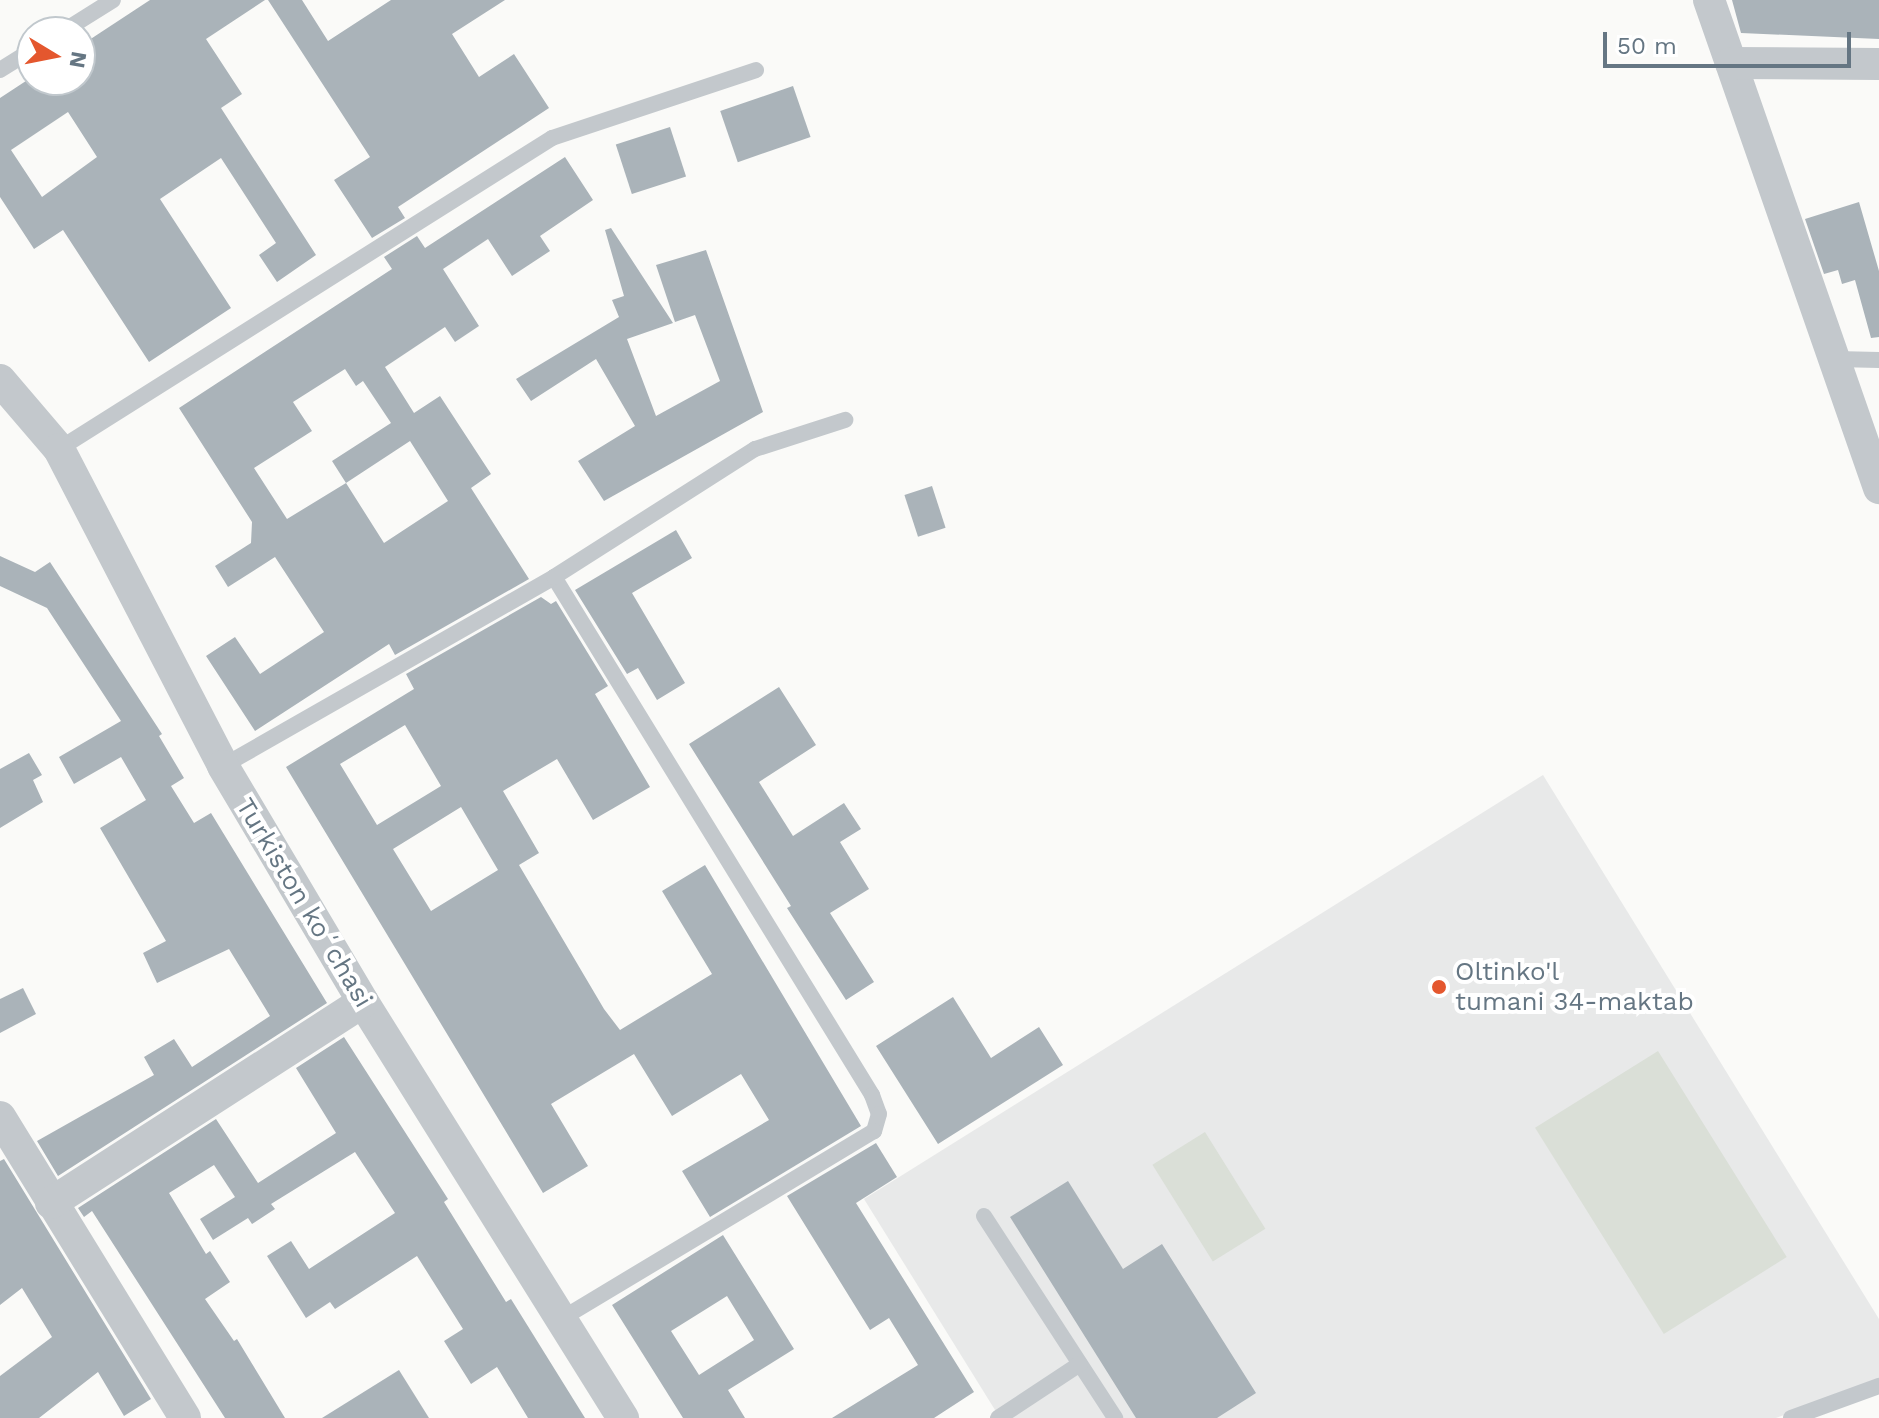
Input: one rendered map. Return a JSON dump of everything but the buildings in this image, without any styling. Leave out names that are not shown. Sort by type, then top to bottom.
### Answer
[{"type":"street","points":[[1709,0],[1879,488]]},
{"type":"street","points":[[1731,63],[1879,64]]},
{"type":"street","name":"Turkiston koʻchasi","points":[[0,380],[59,449],[223,766],[363,1002],[623,1418]]},
{"type":"street","points":[[51,1203],[363,1002]]},
{"type":"street","points":[[0,1117],[185,1418]]},
{"type":"lane","points":[[92,6],[113,0]]},
{"type":"lane","points":[[59,449],[552,138],[756,70]]},
{"type":"lane","points":[[1836,359],[1879,360]]},
{"type":"lane","points":[[223,766],[554,577],[755,449],[845,420]]},
{"type":"lane","points":[[554,577],[872,1095],[879,1114],[874,1131],[561,1319]]},
{"type":"lane","points":[[984,1216],[1115,1418]]},
{"type":"lane","points":[[998,1418],[1080,1364]]},
{"type":"lane","points":[[1791,1418],[1879,1386]]},
{"type":"shaded area","name":"Oltinko'l tumani 34-maktab","points":[[1543,775],[1879,1319],[1879,1379],[1776,1418],[1000,1418],[864,1199]]},
{"type":"shaded area","points":[[1658,1051],[1787,1257],[1664,1334],[1535,1128]]},
{"type":"shaded area","points":[[1205,1132],[1265,1229],[1213,1262],[1152,1165]]},
{"type":"place","name":"Oltinko'l tumani 34-maktab","points":[[1439,987]]}]
